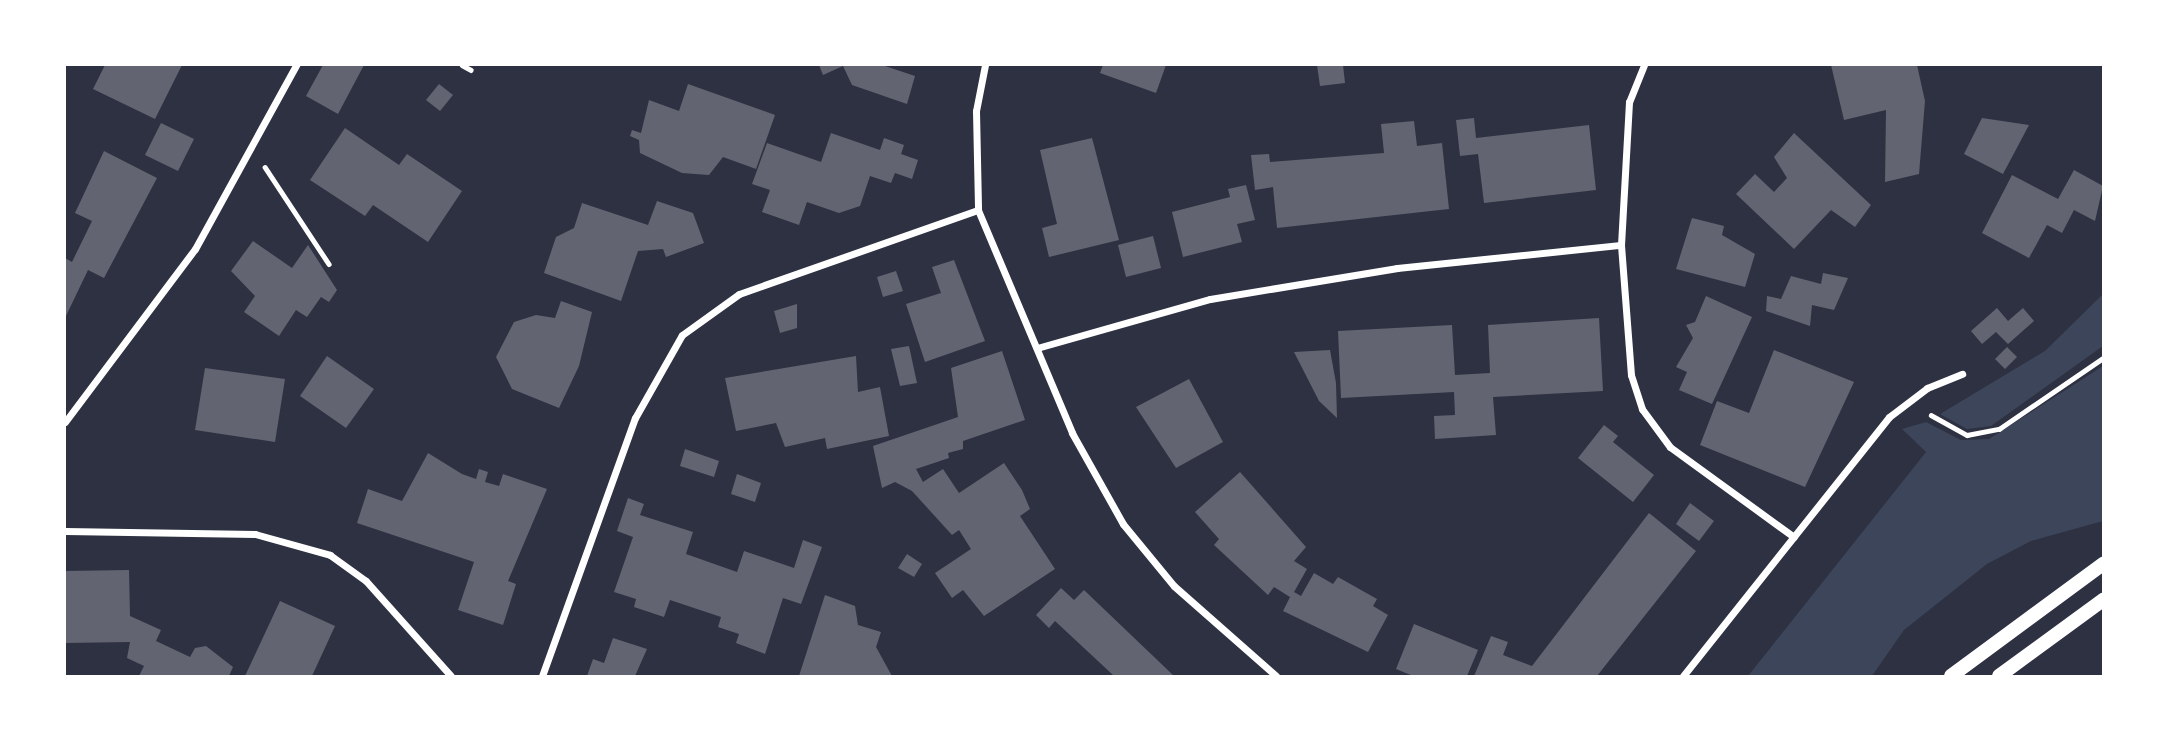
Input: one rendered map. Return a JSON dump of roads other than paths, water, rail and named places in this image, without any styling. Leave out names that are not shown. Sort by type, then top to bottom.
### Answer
[{"type":"main road","points":[[1951,676],[2103,564]]},
{"type":"main road","points":[[1999,676],[2103,600]]},
{"type":"street","points":[[65,422],[195,249],[296,65]]},
{"type":"street","points":[[985,65],[976,111],[978,210],[1072,433],[1123,524],[1174,586],[1276,676]]},
{"type":"street","points":[[1644,65],[1629,102],[1620,245],[1631,375],[1654,432],[1794,537]]},
{"type":"street","points":[[542,676],[635,418],[655,372],[682,335],[739,294],[978,210]]},
{"type":"street","points":[[1037,348],[1210,299],[1396,268],[1620,245]]},
{"type":"street","points":[[1683,676],[1889,417],[1914,397],[1962,374]]},
{"type":"street","points":[[65,531],[255,534],[330,555],[366,581],[451,676]]}]
